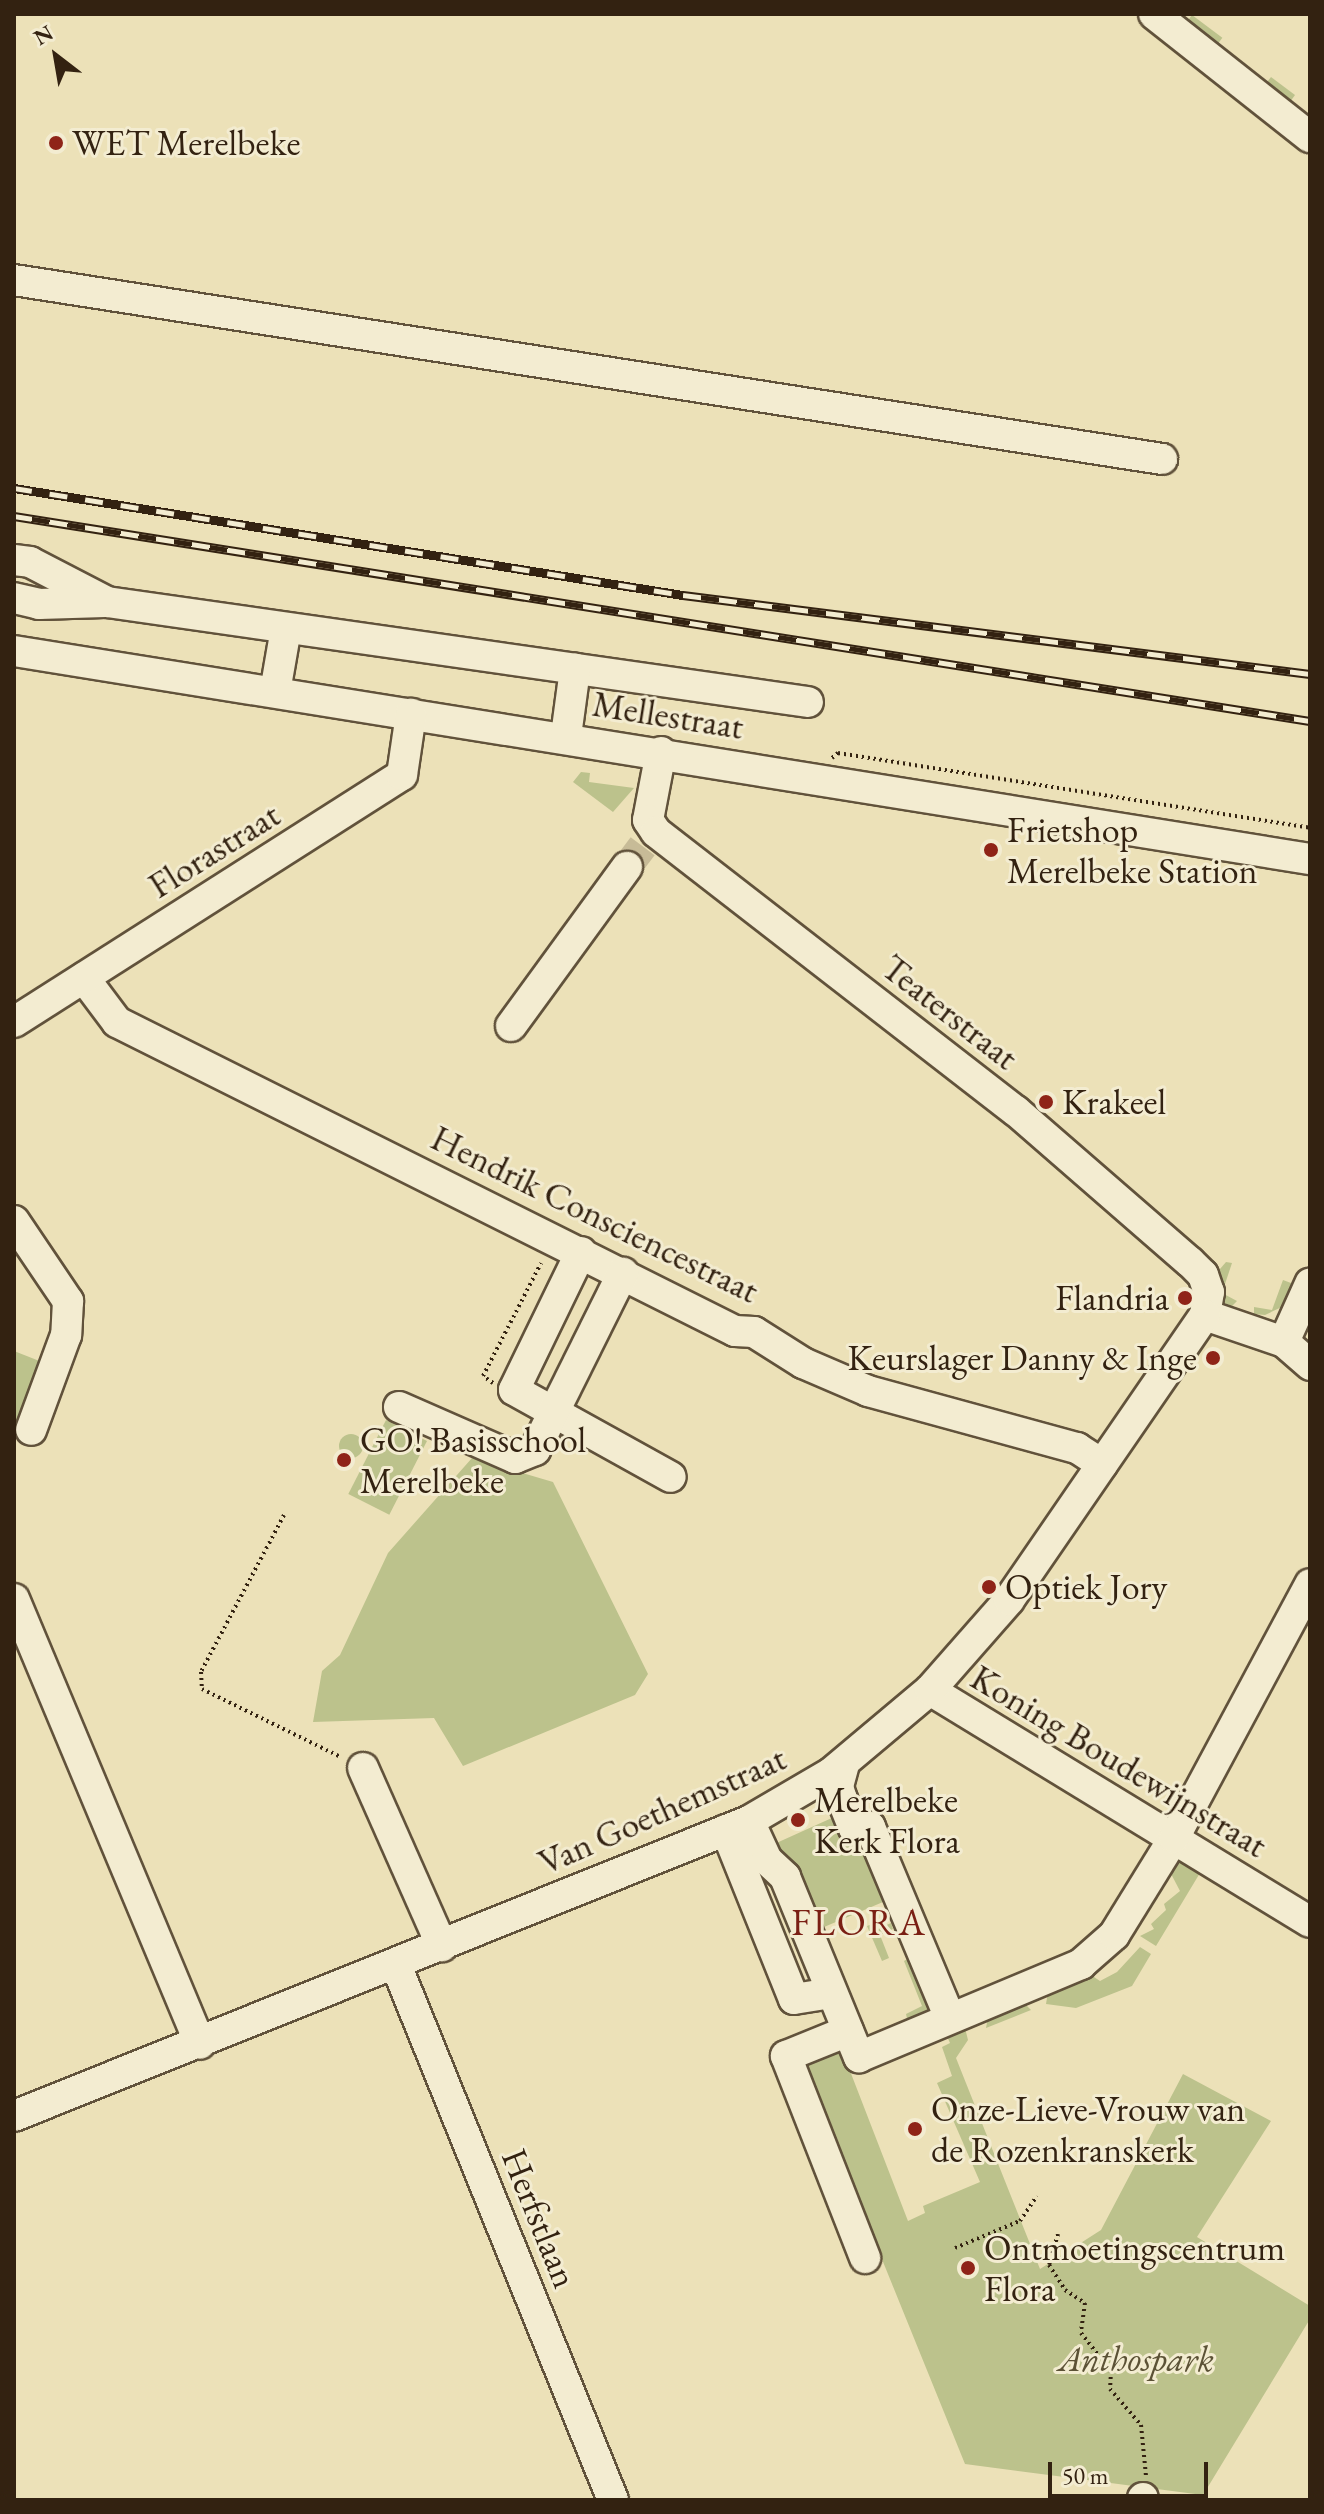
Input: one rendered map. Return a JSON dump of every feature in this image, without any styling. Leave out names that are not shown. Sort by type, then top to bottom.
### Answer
[{"type":"street","points":[[1154,14],[1307,127]]},
{"type":"street","points":[[14,280],[1162,459]]},
{"type":"street","points":[[14,560],[30,562],[107,602]]},
{"type":"street","points":[[14,598],[39,604],[107,602],[808,702]]},
{"type":"street","points":[[275,692],[286,628]]},
{"type":"street","name":"Mellestraat","points":[[14,651],[566,736],[1310,859]]},
{"type":"street","points":[[566,736],[575,669]]},
{"type":"street","name":"Florastraat","points":[[14,1022],[402,775],[411,714]]},
{"type":"street","points":[[511,1026],[642,848],[661,752]]},
{"type":"street","name":"Teaterstraat","points":[[642,848],[1016,1111],[1203,1275],[1209,1292],[1205,1315]]},
{"type":"street","name":"Hendrik Consciencestraat","points":[[84,978],[117,1022],[735,1331],[754,1332],[850,1384],[1077,1448],[1102,1464]]},
{"type":"street","points":[[14,1221],[68,1301],[66,1335],[31,1430]]},
{"type":"street","points":[[581,1252],[514,1390],[671,1477]]},
{"type":"street","points":[[399,1407],[515,1458],[535,1450],[623,1273]]},
{"type":"street","points":[[1284,1342],[1310,1284]]},
{"type":"street","points":[[1205,1315],[1284,1342],[1310,1365]]},
{"type":"street","name":"Van Goethemstraat","points":[[14,2116],[200,2044],[737,1826],[844,1764],[930,1690],[1009,1600],[1205,1315]]},
{"type":"street","points":[[737,1826],[785,1877],[859,2057],[1100,1952],[1174,1838],[1310,1584]]},
{"type":"street","points":[[14,1599],[200,2044]]},
{"type":"street","name":"Koning Boudewijnstraat","points":[[930,1690],[1310,1922]]},
{"type":"street","points":[[844,1764],[838,1787],[854,1828],[870,1827],[957,2015]]},
{"type":"street","points":[[363,1768],[442,1946]]},
{"type":"street","name":"Herfstlaan","points":[[396,1965],[613,2500]]},
{"type":"street","points":[[848,2031],[786,2056],[865,2258]]},
{"type":"path","points":[[808,775],[838,753],[1310,828]]},
{"type":"path","points":[[284,1515],[201,1672],[202,1689],[363,1768]]},
{"type":"path","points":[[955,2248],[1020,2221],[1037,2196]]},
{"type":"path","points":[[1058,2234],[1049,2265],[1065,2290],[1085,2303],[1081,2333],[1111,2371],[1110,2389],[1141,2425],[1146,2440],[1143,2499]]},
{"type":"green space","points":[[1192,15],[1222,38],[1216,47],[1185,24]]},
{"type":"green space","points":[[1271,77],[1295,95],[1290,102],[1264,86]]},
{"type":"green space","points":[[581,772],[590,773],[589,782],[634,788],[613,812],[573,782]]},
{"type":"green space","points":[[1226,1262],[1232,1263],[1222,1293],[1237,1301],[1232,1306],[1221,1302],[1214,1276]]},
{"type":"green space","points":[[1283,1280],[1299,1286],[1286,1305],[1265,1315],[1254,1314],[1254,1307],[1272,1310]]},
{"type":"green space","points":[[14,1351],[42,1362],[14,1440]]},
{"type":"green space","points":[[386,1420],[427,1441],[389,1515],[348,1494]]},
{"type":"green space","points":[[351,1434],[362,1441],[363,1446],[356,1457],[351,1458],[340,1451],[339,1446],[346,1435]]},
{"type":"green space","points":[[472,1458],[553,1482],[648,1674],[635,1695],[463,1766],[434,1718],[313,1722],[322,1671],[340,1655],[388,1553]]},
{"type":"green space","points":[[834,1817],[879,1856],[866,1862],[883,1902],[817,1930],[772,1845]]},
{"type":"green space","points":[[1179,1856],[1206,1863],[1156,1946],[1140,1936],[1154,1929],[1151,1924],[1166,1910],[1164,1904],[1180,1891],[1169,1870]]},
{"type":"green space","points":[[875,1923],[878,1929],[891,1923],[893,1929],[880,1935],[889,1958],[882,1961],[867,1926]]},
{"type":"green space","points":[[1140,1947],[1151,1954],[1132,1986],[1076,2008],[1046,2004],[1048,1992],[1091,1975],[1100,1981],[1117,1972]]},
{"type":"green space","points":[[914,1955],[949,2002],[908,2023],[906,2014],[922,2006],[904,1961]]},
{"type":"green space","points":[[1024,2003],[1031,2010],[986,2028],[988,2017]]},
{"type":"green space","name":"Anthospark","points":[[965,2028],[968,2040],[956,2058],[1040,2269],[1101,2230],[1183,2074],[1271,2121],[1197,2237],[1310,2306],[1310,2319],[1203,2495],[965,2464],[802,2062],[840,2045],[908,2221],[925,2213],[923,2206],[980,2182],[937,2083],[952,2076],[942,2047],[950,2043],[946,2034]]},
{"type":"tunnel","points":[[627,867],[643,846]]},
{"type":"railway","points":[[14,488],[683,595],[1310,674]]},
{"type":"railway","points":[[14,516],[1310,721]]},
{"type":"place","name":"WET Merelbeke","points":[[56,143]]},
{"type":"place","name":"Frietshop Merelbeke Station","points":[[991,850]]},
{"type":"place","name":"Krakeel","points":[[1046,1102]]},
{"type":"place","name":"Flandria","points":[[1185,1298]]},
{"type":"place","name":"Keurslager Danny & Inge","points":[[1213,1358]]},
{"type":"place","name":"GO! Basisschool Merelbeke","points":[[344,1460]]},
{"type":"place","name":"Optiek Jory","points":[[989,1587]]},
{"type":"place","name":"Merelbeke Kerk Flora","points":[[798,1820]]},
{"type":"place","name":"Onze-Lieve-Vrouw van de Rozenkranskerk","points":[[915,2129]]},
{"type":"place","name":"Ontmoetingscentrum Flora","points":[[968,2268]]},
{"type":"district","name":"FLORA","points":[[859,1922]]}]
